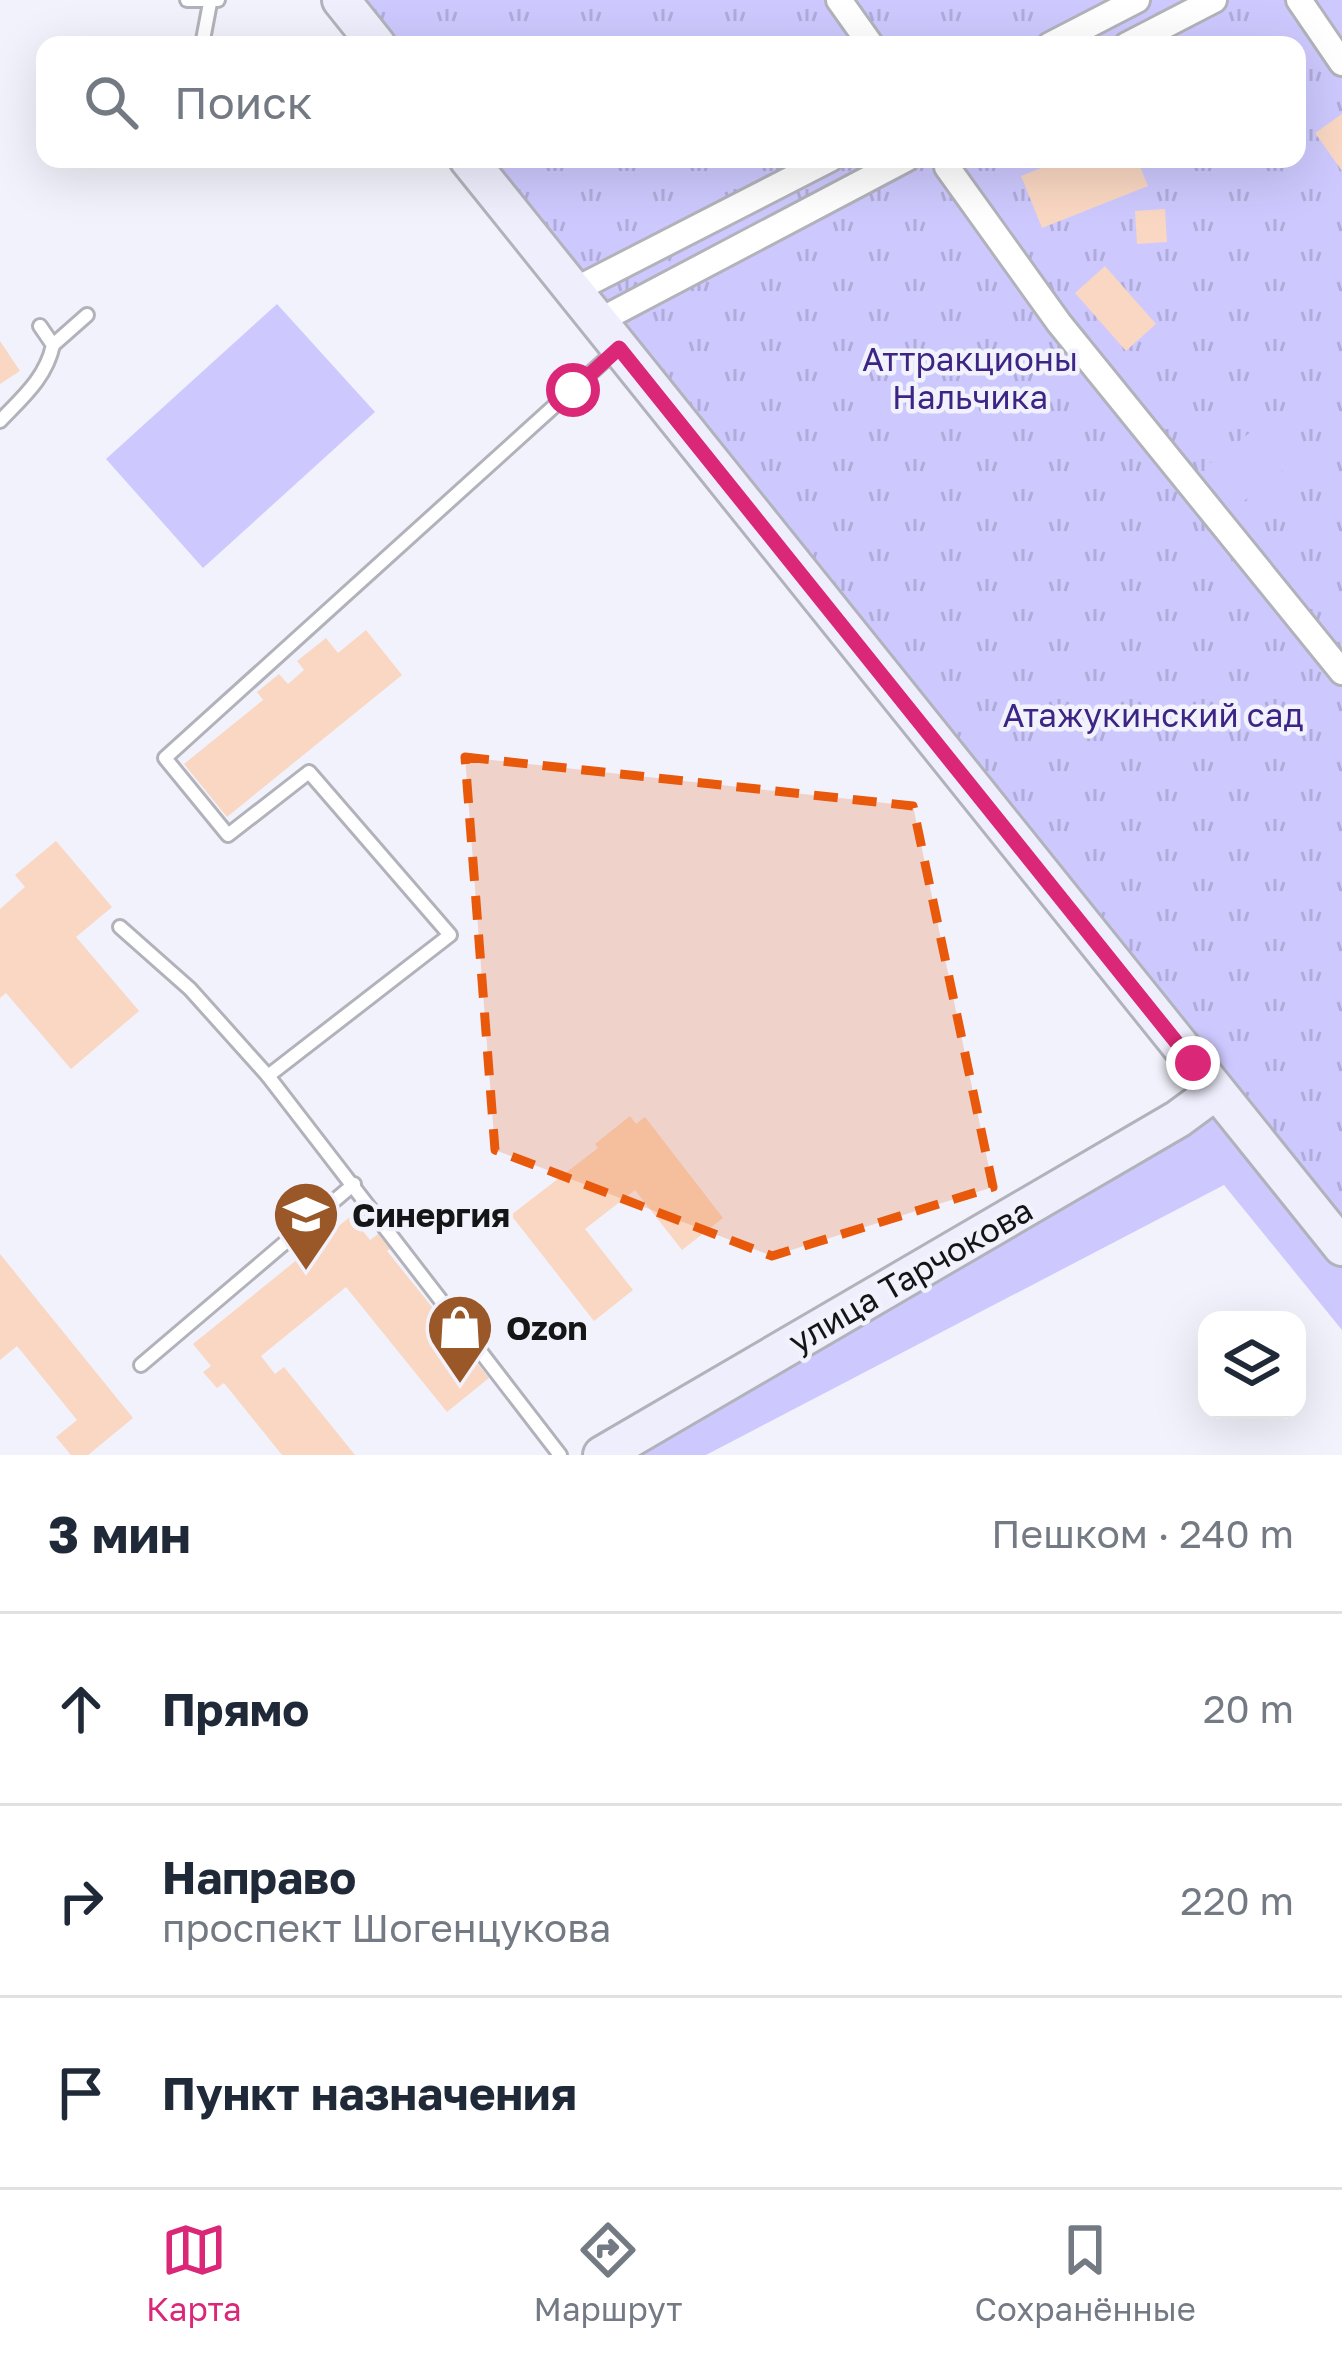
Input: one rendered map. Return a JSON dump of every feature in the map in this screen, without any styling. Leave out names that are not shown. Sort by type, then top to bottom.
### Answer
[{"type":"street","points":[[341,0],[370,36]]},
{"type":"street","points":[[839,0],[865,36]]},
{"type":"street","points":[[1067,36],[1137,0]]},
{"type":"street","points":[[1144,36],[1214,0]]},
{"type":"street","points":[[1299,0],[1342,63]]},
{"type":"street","points":[[475,168],[1342,1247]]},
{"type":"street","points":[[573,291],[812,168]]},
{"type":"street","points":[[608,335],[891,168]]},
{"type":"street","points":[[948,168],[1059,323],[1342,672]]},
{"type":"street","name":"улица Тарчокова","points":[[602,1455],[1178,1119],[1216,1091]]},
{"type":"lane","points":[[187,0],[214,2],[205,36]]},
{"type":"lane","points":[[0,422],[40,379],[53,345],[86,315]]},
{"type":"lane","points":[[40,326],[53,345]]},
{"type":"lane","points":[[268,1076],[450,934],[309,772],[228,835],[166,758],[608,335]]},
{"type":"lane","points":[[120,927],[190,989],[268,1076],[560,1455]]},
{"type":"lane","points":[[141,1365],[354,1184]]},
{"type":"highlighted area","points":[[465,757],[913,806],[993,1187],[772,1256],[495,1150]]},
{"type":"green space","points":[[341,0],[1342,0],[1342,1247],[475,168],[1306,168],[1306,36],[370,36]]},
{"type":"green space","points":[[277,304],[375,412],[203,568],[106,459]]},
{"type":"green space","points":[[1274,414],[1304,454],[1235,508],[1204,468]]},
{"type":"green space","points":[[1216,1091],[1342,1247],[1342,1330],[1224,1185],[706,1455],[602,1455]]},
{"type":"building","points":[[1342,114],[1342,171],[1315,133]]},
{"type":"building","points":[[1041,168],[1141,168],[1148,186],[1042,228],[1021,176]]},
{"type":"building","points":[[1165,209],[1167,242],[1137,244],[1135,211]]},
{"type":"building","points":[[1105,266],[1156,324],[1126,351],[1075,293]]},
{"type":"building","points":[[0,341],[20,371],[0,384]]},
{"type":"building","points":[[366,630],[402,675],[227,817],[184,764],[263,700],[257,692],[279,674],[288,684],[304,670],[297,661],[326,638],[338,653]]},
{"type":"building","points":[[56,841],[112,907],[76,937],[139,1011],[71,1069],[6,993],[0,998],[0,909],[25,887],[15,875]]},
{"type":"building","points":[[630,1116],[636,1124],[645,1117],[723,1218],[682,1250],[635,1190],[585,1229],[633,1290],[594,1321],[511,1215],[598,1148],[595,1144]]},
{"type":"building","points":[[351,1216],[370,1240],[378,1234],[489,1378],[447,1412],[346,1287],[261,1356],[275,1374],[284,1367],[355,1455],[282,1455],[224,1383],[217,1388],[203,1372],[211,1366],[193,1344]]},
{"type":"building","points":[[0,1254],[133,1418],[88,1455],[71,1455],[56,1437],[77,1420],[17,1346],[0,1360]]},
{"type":"place","name":"Синергия","points":[[306,1273]]},
{"type":"place","name":"Ozon","points":[[460,1386]]},
{"type":"route","points":[[573,390],[619,348],[1193,1063]]},
{"type":"park label","name":"Аттракционы Нальчика","points":[[970,377]]},
{"type":"park label","name":"Атажукинский сад","points":[[1153,714]]}]
